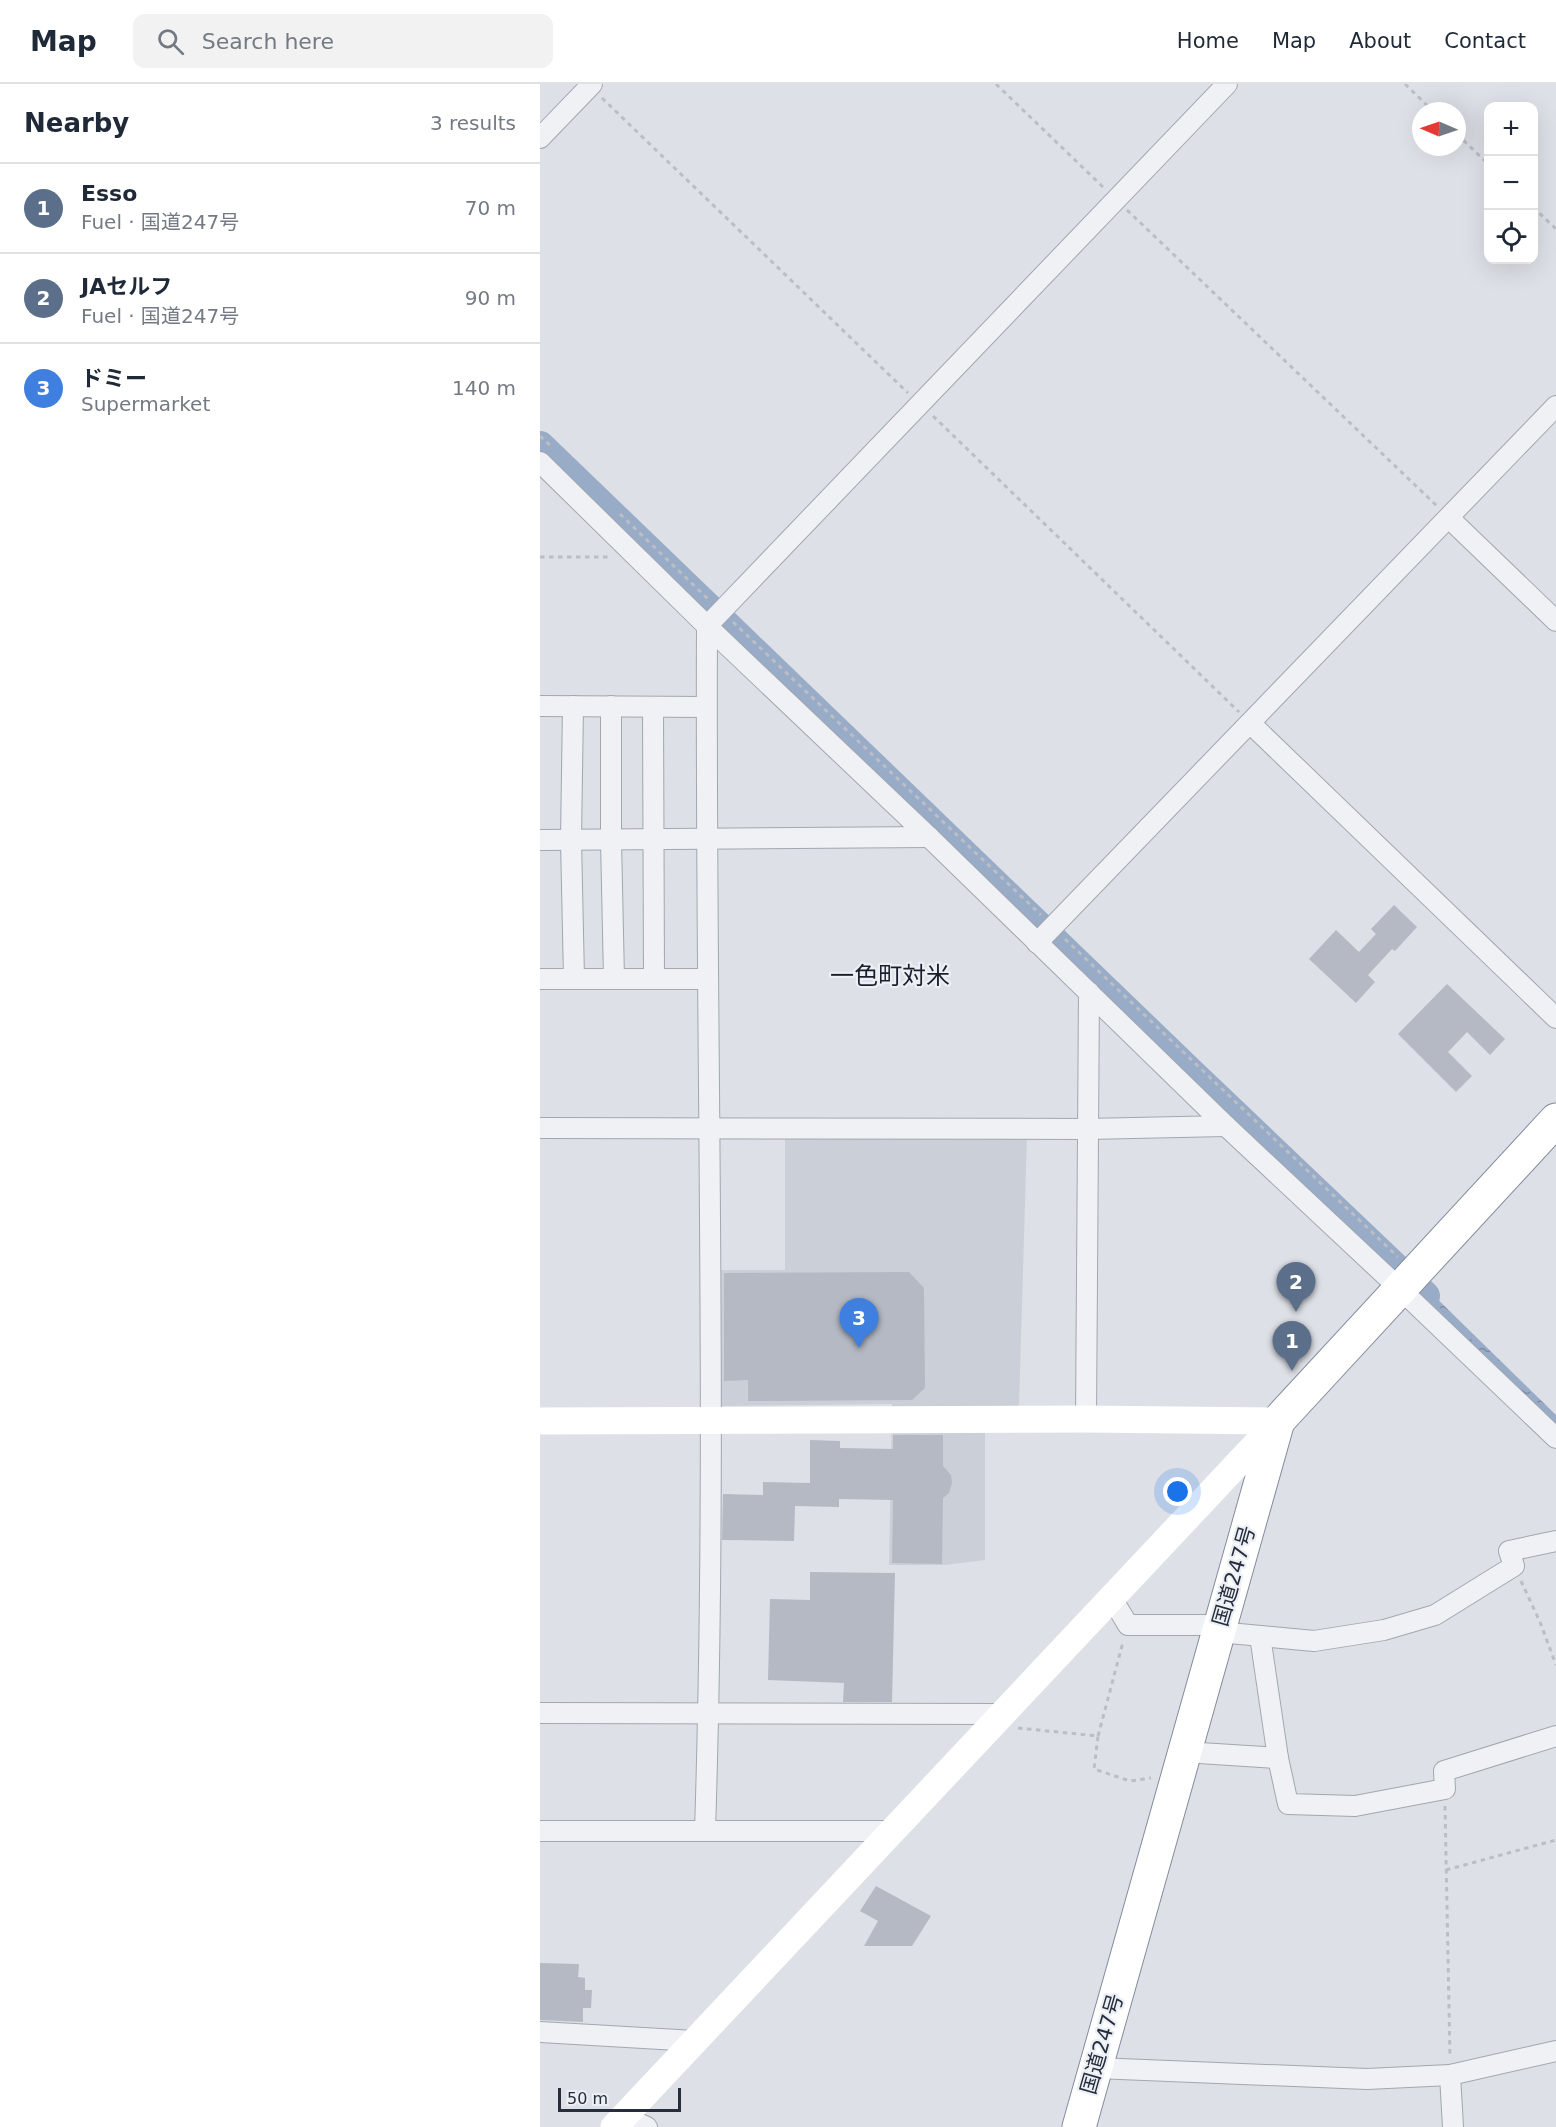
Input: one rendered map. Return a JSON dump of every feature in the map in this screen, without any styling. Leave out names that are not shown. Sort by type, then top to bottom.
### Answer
[{"type":"highway","name":"国道247号","points":[[1079,2127],[1278,1421],[1556,1120]]},
{"type":"street","points":[[705,1831],[711,1421],[706,840],[707,626],[715,605],[921,405],[1227,84]]},
{"type":"street","points":[[540,138],[591,85]]},
{"type":"street","points":[[1037,943],[1556,406]]},
{"type":"street","points":[[548,457],[637,557],[707,626],[929,837],[1226,1126],[1408,1281],[1556,1438]]},
{"type":"street","points":[[1449,518],[1556,621]]},
{"type":"street","points":[[540,706],[706,707]]},
{"type":"street","points":[[573,706],[571,840],[574,979]]},
{"type":"street","points":[[611,706],[614,979]]},
{"type":"street","points":[[652,707],[654,979]]},
{"type":"street","points":[[1250,723],[1556,1018]]},
{"type":"street","points":[[540,840],[929,837]]},
{"type":"street","points":[[540,990],[540,979],[707,979]]},
{"type":"street","points":[[1086,1419],[1089,992]]},
{"type":"street","points":[[540,1128],[1087,1129],[1226,1126]]},
{"type":"street","points":[[540,1421],[1086,1419],[1278,1421]]},
{"type":"street","points":[[629,2124],[695,2041],[1278,1421]]},
{"type":"street","points":[[1111,1597],[1128,1625],[1219,1628],[1260,1636],[1314,1641],[1384,1630],[1435,1615],[1514,1566],[1509,1551],[1556,1540]]},
{"type":"street","points":[[1260,1636],[1278,1758],[1288,1804],[1355,1806],[1444,1789],[1444,1772],[1556,1736]]},
{"type":"street","points":[[540,1713],[708,1713],[996,1720]]},
{"type":"street","points":[[1184,1752],[1278,1758]]},
{"type":"street","points":[[540,1831],[891,1830]]},
{"type":"street","points":[[540,2032],[695,2041]]},
{"type":"street","points":[[1096,2068],[1367,2079],[1450,2075],[1556,2051]]},
{"type":"street","points":[[1450,2075],[1453,2127]]},
{"type":"path","points":[[996,84],[1449,518]]},
{"type":"path","points":[[1405,84],[1424,102]]},
{"type":"path","points":[[591,85],[1250,723]]},
{"type":"path","points":[[1466,143],[1484,160]]},
{"type":"path","points":[[1536,210],[1556,229]]},
{"type":"path","points":[[540,436],[548,457]]},
{"type":"path","points":[[616,509],[1054,928],[1408,1281]]},
{"type":"path","points":[[540,557],[637,557]]},
{"type":"path","points":[[1514,1566],[1540,1622],[1556,1665]]},
{"type":"path","points":[[1128,1625],[1098,1736],[1094,1769],[1130,1781],[1156,1778]]},
{"type":"path","points":[[996,1720],[1098,1736]]},
{"type":"path","points":[[1444,1789],[1450,2075]]},
{"type":"path","points":[[1446,1870],[1556,1840]]},
{"type":"shaded area","points":[[785,1133],[1027,1135],[1019,1406],[985,1406],[985,1560],[945,1565],[889,1565],[892,1404],[715,1406],[715,1270],[785,1270]]},
{"type":"water","points":[[1422,1284],[1556,1415],[1556,1430],[1415,1293]]},
{"type":"building","points":[[1394,905],[1417,927],[1368,975],[1375,982],[1356,1003],[1309,959],[1336,930],[1359,952],[1376,934],[1371,929]]},
{"type":"building","points":[[1447,984],[1505,1039],[1490,1055],[1467,1032],[1448,1052],[1472,1076],[1456,1092],[1398,1034]]},
{"type":"building","points":[[909,1272],[924,1288],[925,1388],[912,1400],[748,1401],[748,1380],[724,1381],[724,1273]]},
{"type":"building","points":[[893,1435],[943,1435],[943,1466],[951,1475],[952,1483],[949,1493],[943,1498],[942,1564],[892,1563],[893,1500],[839,1499],[839,1507],[795,1506],[794,1541],[722,1540],[723,1494],[763,1495],[763,1482],[810,1483],[810,1440],[840,1441],[840,1448],[893,1449]]},
{"type":"building","points":[[810,1572],[895,1573],[892,1702],[843,1702],[844,1683],[768,1680],[770,1599],[810,1600]]},
{"type":"building","points":[[876,1886],[931,1916],[912,1946],[864,1946],[878,1921],[860,1911]]},
{"type":"building","points":[[540,1963],[579,1964],[578,1977],[585,1978],[585,1990],[592,1990],[591,2008],[583,2008],[583,2022],[540,2020]]},
{"type":"waterway","points":[[540,446],[1425,1296]]},
{"type":"place","name":"JAセルフ","points":[[1296,1312]]},
{"type":"place","name":"ドミー","points":[[859,1348]]},
{"type":"place","name":"Esso","points":[[1292,1371]]},
{"type":"district","name":"一色町対米","points":[[890,976]]}]
